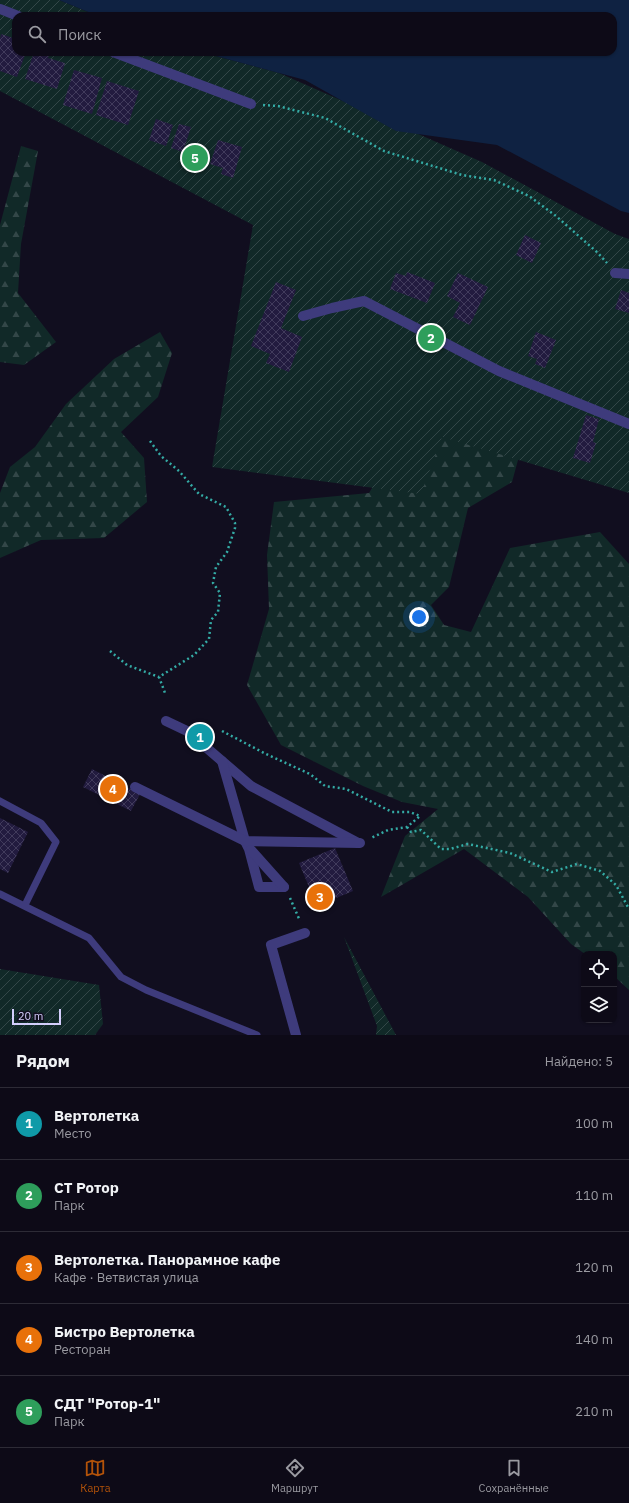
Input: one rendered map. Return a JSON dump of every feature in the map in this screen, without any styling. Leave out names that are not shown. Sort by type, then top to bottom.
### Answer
[{"type":"street","points":[[0,9],[12,14]]},
{"type":"street","points":[[124,56],[251,104]]},
{"type":"street","points":[[615,273],[629,274]]},
{"type":"street","points":[[303,316],[364,301],[500,371],[629,424]]},
{"type":"street","points":[[166,721],[187,731],[251,786],[360,843]]},
{"type":"street","points":[[222,760],[259,888],[284,887]]},
{"type":"street","points":[[135,787],[247,845],[284,887]]},
{"type":"street","points":[[247,845],[360,843]]},
{"type":"street","points":[[296,1035],[271,945],[305,933]]},
{"type":"lane","points":[[0,801],[41,823],[56,842],[25,905]]},
{"type":"lane","points":[[0,894],[25,905],[89,938],[121,977],[146,990],[257,1035]]},
{"type":"path","points":[[251,104],[278,106],[325,118],[384,151],[462,175],[494,180],[529,196],[556,216],[598,252],[615,273]]},
{"type":"path","points":[[110,652],[127,665],[159,676],[194,655],[209,639],[211,620],[218,612],[220,593],[213,584],[216,566],[227,552],[235,528],[235,523],[226,507],[198,494],[179,471],[161,456],[150,441]]},
{"type":"path","points":[[159,676],[165,693]]},
{"type":"path","points":[[222,731],[266,754],[310,774],[325,786],[346,789],[392,812],[410,812],[420,816],[407,827],[388,830],[360,843]]},
{"type":"path","points":[[407,827],[411,832],[421,830],[441,848],[450,849],[468,844],[510,853],[552,872],[578,864],[600,871],[616,885],[629,909]]},
{"type":"path","points":[[284,887],[305,933]]},
{"type":"green space","points":[[0,0],[59,0],[88,12],[12,12],[12,56],[216,56],[279,73],[482,162],[615,234],[629,239],[629,493],[442,437],[421,494],[212,467],[253,225],[0,91]]},
{"type":"green space","points":[[21,146],[38,151],[21,244],[18,293],[56,342],[24,365],[0,362],[0,225]]},
{"type":"green space","points":[[160,332],[172,353],[158,397],[121,432],[144,458],[147,502],[104,538],[41,540],[0,558],[0,493],[10,467],[35,447],[66,404],[114,359]]},
{"type":"green space","points":[[416,390],[524,438],[512,482],[468,508],[449,587],[431,605],[444,625],[471,632],[510,548],[600,532],[629,564],[629,990],[617,979],[617,951],[581,951],[571,944],[528,897],[464,849],[381,897],[405,836],[438,809],[402,802],[363,786],[281,745],[247,685],[269,609],[267,555],[274,502],[369,493],[394,451]]},
{"type":"green space","points":[[344,937],[396,1035],[376,1035],[377,1026]]},
{"type":"green space","points":[[0,969],[99,985],[103,1024],[95,1035],[0,1035]]},
{"type":"water","points":[[59,0],[629,0],[629,213],[621,211],[497,145],[396,131],[305,80],[216,56],[617,56],[617,12],[88,12]]},
{"type":"building","points":[[1,34],[12,38],[12,56],[25,56],[17,77],[0,71]]},
{"type":"building","points":[[33,56],[49,56],[48,58],[65,63],[57,89],[25,79]]},
{"type":"building","points":[[74,70],[102,78],[92,114],[63,105]]},
{"type":"building","points":[[107,81],[139,91],[128,125],[96,115]]},
{"type":"building","points":[[156,119],[173,125],[166,146],[149,140]]},
{"type":"building","points":[[179,124],[191,127],[183,152],[171,148]]},
{"type":"building","points":[[218,140],[242,147],[233,178],[221,174],[223,168],[210,164]]},
{"type":"building","points":[[525,235],[541,243],[532,263],[516,255]]},
{"type":"building","points":[[407,272],[435,283],[427,303],[390,289],[396,273],[406,276]]},
{"type":"building","points":[[458,273],[488,287],[470,325],[453,317],[460,303],[447,296]]},
{"type":"building","points":[[276,282],[296,290],[281,328],[302,337],[289,372],[266,363],[270,354],[251,346]]},
{"type":"building","points":[[621,290],[629,293],[629,313],[615,309]]},
{"type":"building","points":[[536,332],[556,340],[545,368],[535,364],[537,359],[528,356]]},
{"type":"building","points":[[586,415],[599,419],[593,442],[596,443],[590,463],[573,458]]},
{"type":"building","points":[[92,769],[140,794],[131,811],[83,787]]},
{"type":"building","points":[[0,818],[28,832],[8,873],[0,869]]},
{"type":"building","points":[[335,848],[353,891],[317,906],[299,863]]},
{"type":"place","name":"СДТ \"Ротор-1\"","points":[[195,158]]},
{"type":"place","name":"СТ Ротор","points":[[431,338]]},
{"type":"place","name":"Вертолетка","points":[[200,737]]},
{"type":"place","name":"Бистро Вертолетка","points":[[113,789]]},
{"type":"place","name":"Вертолетка. Панорамное кафе","points":[[320,897]]}]
